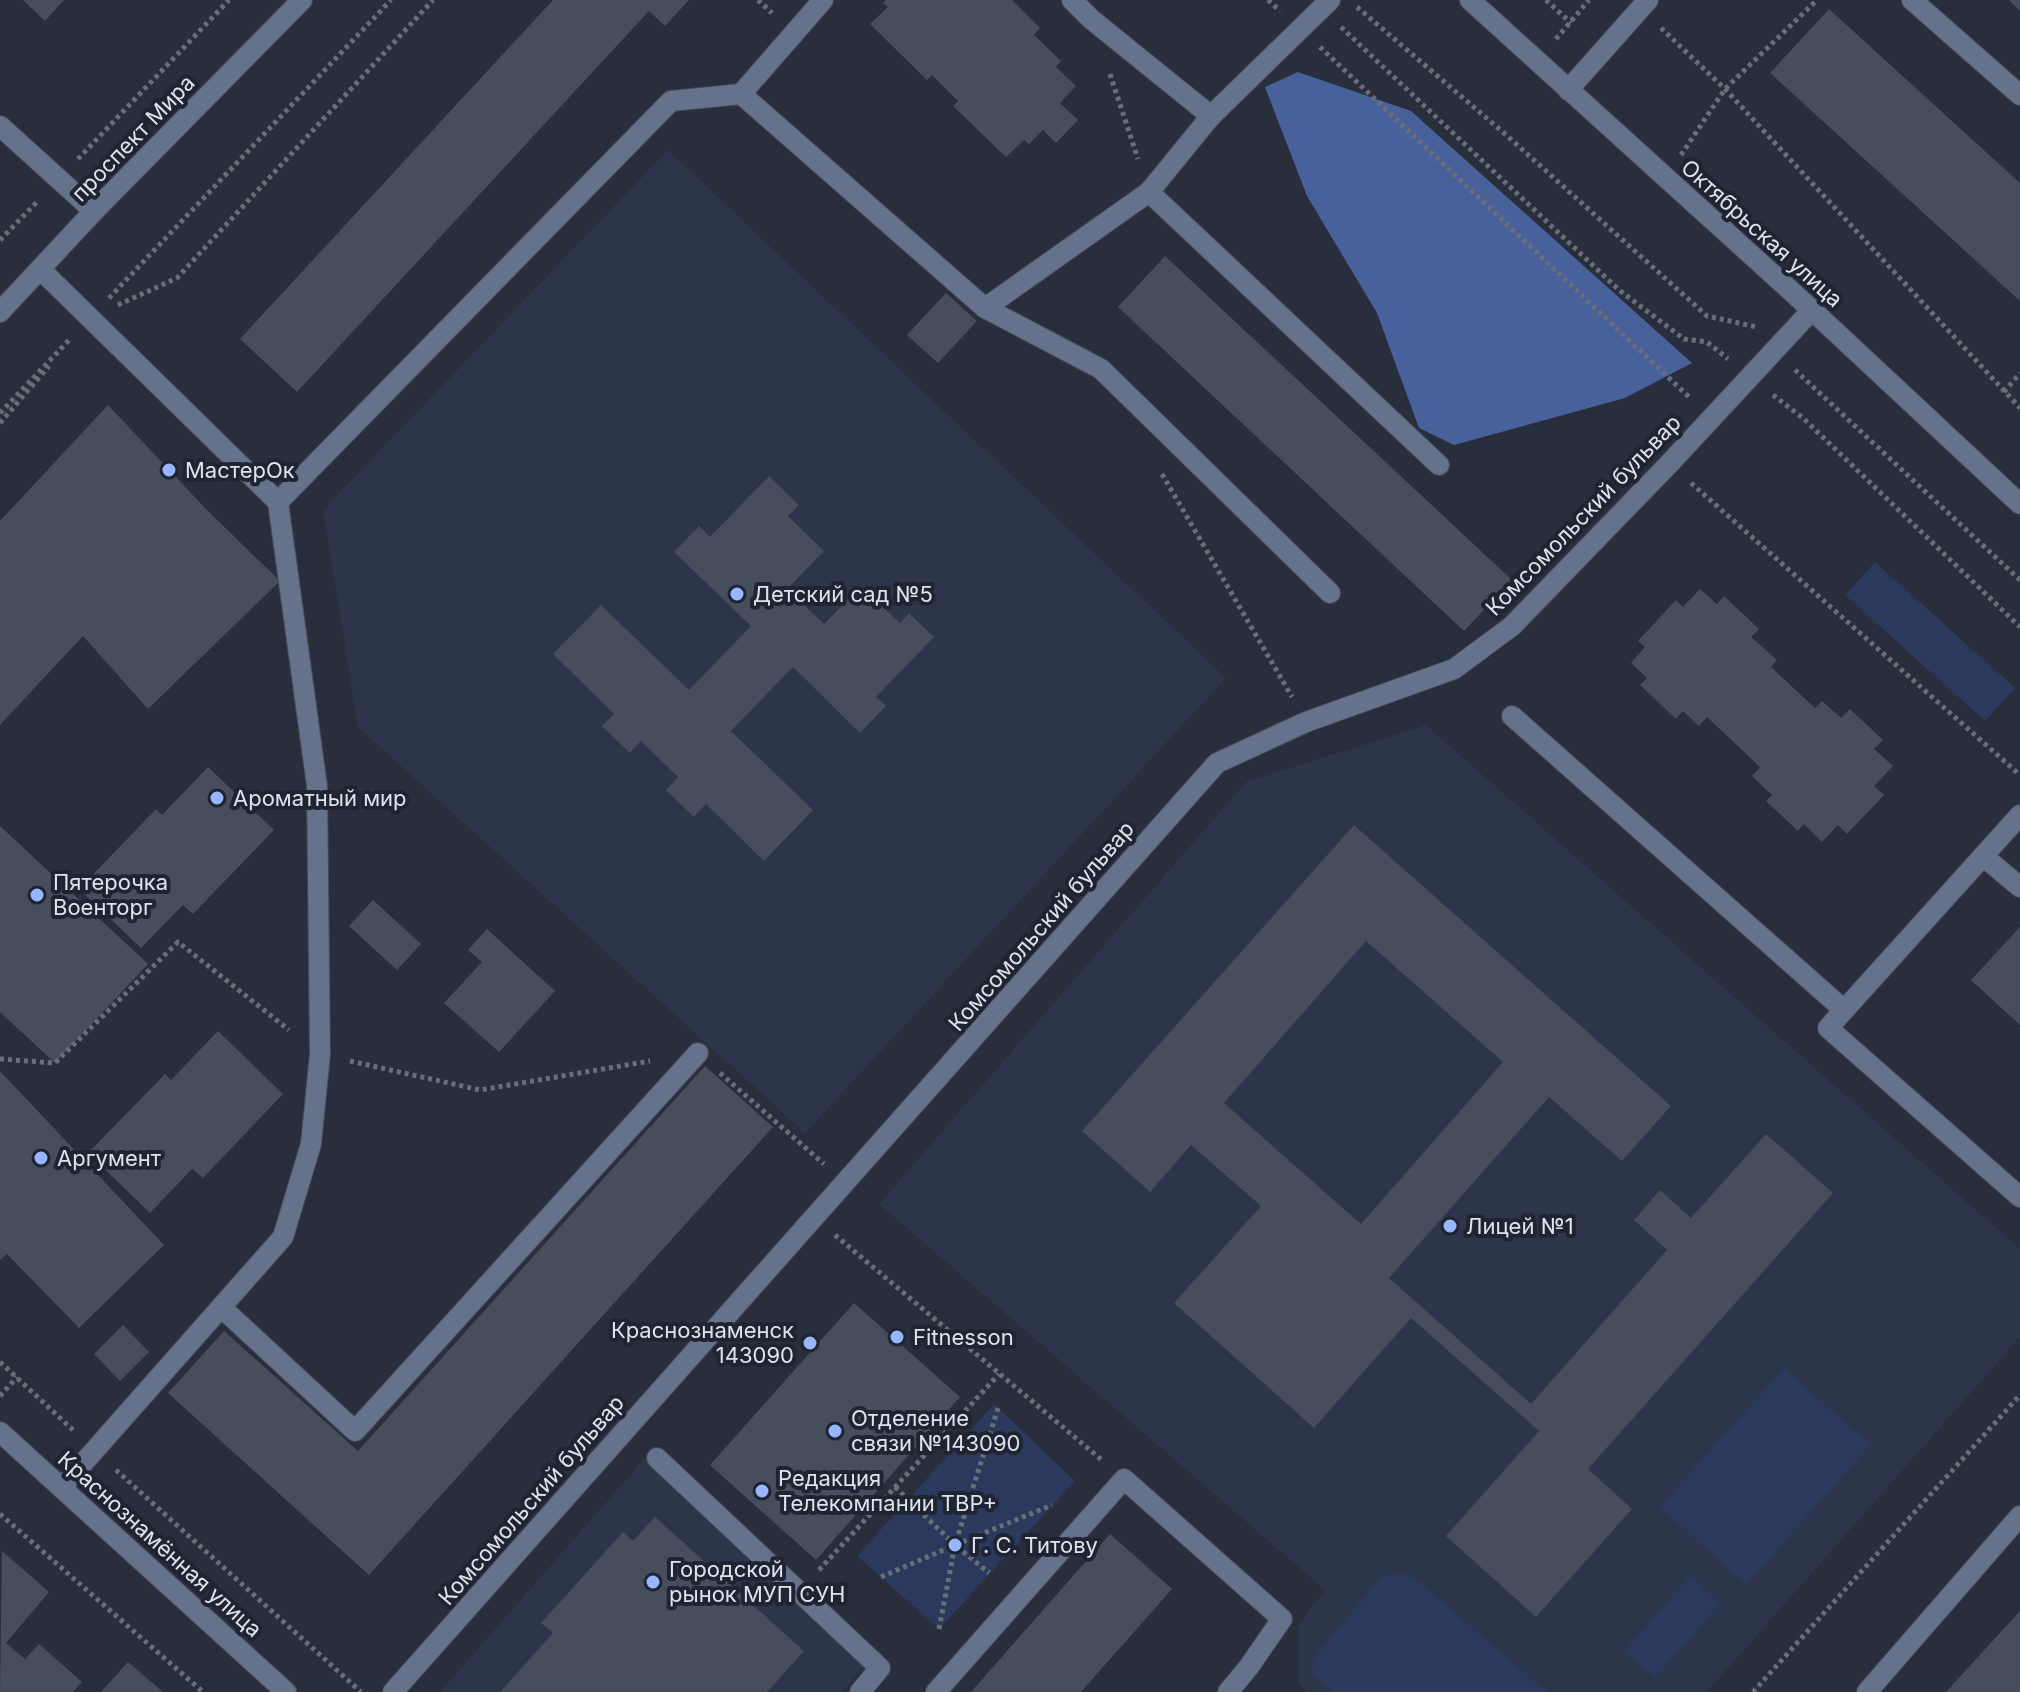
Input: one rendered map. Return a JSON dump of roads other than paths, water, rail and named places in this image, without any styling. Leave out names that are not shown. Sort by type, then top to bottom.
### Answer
[{"type":"street","name":"проспект Мира","points":[[0,312],[94,211],[302,0]]},
{"type":"street","points":[[278,502],[671,101],[741,94],[823,0]]},
{"type":"street","points":[[1072,0],[1091,19],[1211,116]]},
{"type":"street","name":"Октябрьская улица","points":[[1470,0],[1812,310],[2020,504]]},
{"type":"street","points":[[1912,0],[2020,95]]},
{"type":"street","points":[[985,308],[1149,192],[1211,116],[1326,4]]},
{"type":"street","points":[[1568,90],[1644,4]]},
{"type":"street","points":[[741,94],[985,308],[1101,369],[1330,593]]},
{"type":"street","points":[[0,126],[94,211]]},
{"type":"street","points":[[1149,192],[1439,465]]},
{"type":"street","points":[[40,269],[278,502],[317,786],[320,1054],[311,1144],[283,1237],[63,1486]]},
{"type":"street","name":"Комсомольский бульвар","points":[[393,1692],[1217,763],[1306,722],[1454,669],[1512,626],[1812,310]]},
{"type":"street","points":[[1512,716],[1844,1010]]},
{"type":"street","points":[[2020,815],[1828,1028],[2020,1197]]},
{"type":"street","points":[[1983,856],[2020,887]]},
{"type":"street","points":[[222,1308],[355,1431],[698,1053]]},
{"type":"street","name":"Краснознамённая улица","points":[[0,1432],[63,1486],[286,1692]]},
{"type":"street","points":[[657,1458],[880,1668],[860,1692]]},
{"type":"street","points":[[936,1692],[1124,1479],[1282,1619],[1228,1692]]},
{"type":"street","points":[[1867,1692],[2020,1516]]},
{"type":"place","name":"МастерОк","points":[[169,470]]},
{"type":"place","name":"Детский сад №5","points":[[737,594]]},
{"type":"place","name":"Ароматный мир","points":[[217,798]]},
{"type":"place","name":"Пятерочка Военторг","points":[[37,895]]},
{"type":"place","name":"Аргумент","points":[[41,1158]]},
{"type":"place","name":"Лицей №1","points":[[1450,1226]]},
{"type":"place","name":"Fitnesson","points":[[897,1337]]},
{"type":"place","name":"Краснознаменск 143090","points":[[810,1343]]},
{"type":"place","name":"Отделение связи №143090","points":[[835,1431]]},
{"type":"place","name":"Редакция Телекомпании ТВР+","points":[[762,1491]]},
{"type":"place","name":"Г. С. Титову","points":[[955,1545]]},
{"type":"place","name":"Городской рынок МУП СУН","points":[[653,1582]]}]
